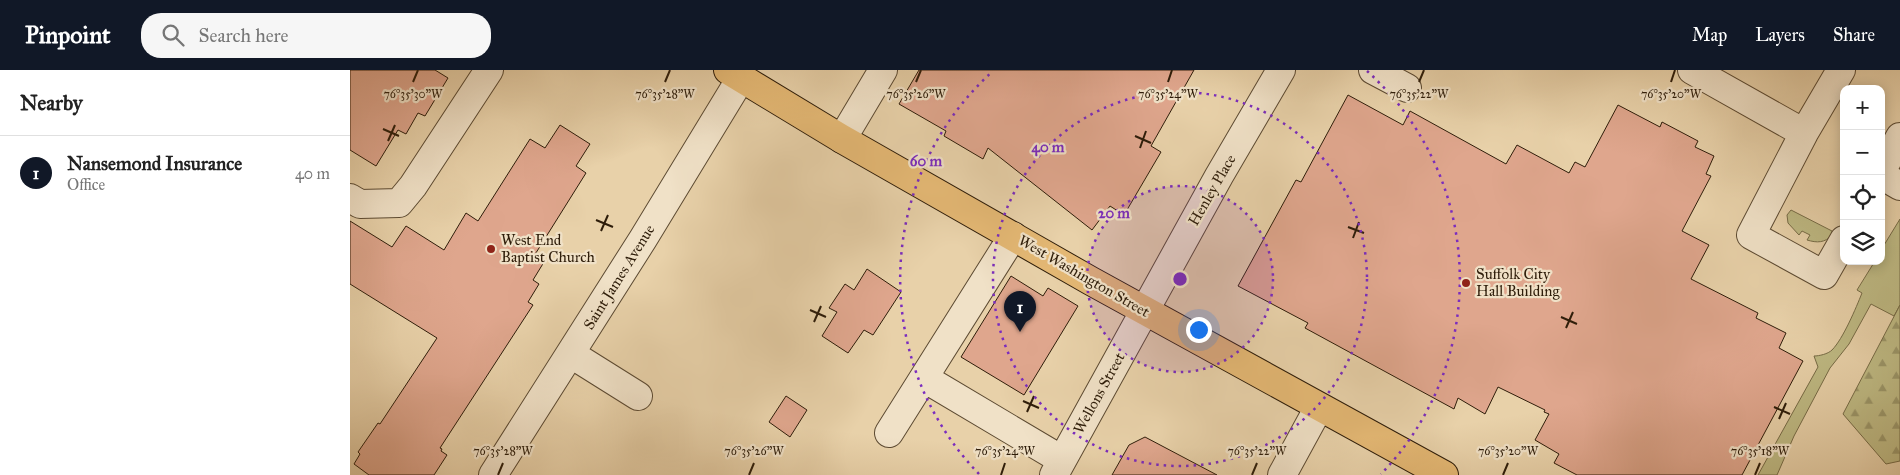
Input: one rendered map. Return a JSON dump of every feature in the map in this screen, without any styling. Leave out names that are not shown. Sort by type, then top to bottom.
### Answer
[{"type":"main road","name":"West Washington Street","points":[[734,74],[842,139],[1144,311],[1444,475]]},
{"type":"street","points":[[350,198],[360,204],[399,203],[413,186],[489,70]]},
{"type":"street","points":[[842,139],[882,70]]},
{"type":"street","name":"Henley Place","points":[[1144,311],[1219,176],[1281,70]]},
{"type":"street","points":[[1373,70],[1407,88]]},
{"type":"street","points":[[1692,70],[1804,133]]},
{"type":"street","points":[[1840,247],[1824,275],[1751,235],[1804,133],[1841,70]]},
{"type":"street","name":"Saint James Avenue","points":[[493,475],[643,239],[734,74]]},
{"type":"street","points":[[1885,166],[1900,137]]},
{"type":"street","points":[[1883,175],[1900,186]]},
{"type":"street","points":[[889,433],[1013,236]]},
{"type":"street","name":"Wellons Street","points":[[1058,468],[1144,311]]},
{"type":"street","points":[[570,354],[638,396]]},
{"type":"street","points":[[924,378],[1058,468]]},
{"type":"street","points":[[1282,475],[1319,407]]},
{"type":"green space","points":[[1791,210],[1832,231],[1832,235],[1827,240],[1821,242],[1807,240],[1810,235],[1802,231],[1799,235],[1788,223],[1787,215]]},
{"type":"green space","points":[[1900,219],[1900,305],[1894,316],[1871,304],[1849,344],[1830,368],[1794,436],[1777,475],[1758,475],[1818,367],[1814,356],[1830,351],[1836,345],[1849,323],[1862,293],[1857,290],[1873,265],[1885,265],[1885,243]]},
{"type":"green space","points":[[1900,305],[1900,461],[1886,464],[1843,414]]},
{"type":"building","points":[[350,70],[435,70],[448,78],[425,116],[418,113],[406,134],[398,130],[376,166],[350,150]]},
{"type":"building","points":[[919,70],[1194,70],[1151,146],[1161,152],[1124,215],[1110,206],[1092,230],[988,148],[983,159],[944,136],[946,131],[899,104]]},
{"type":"building","name":"Suffolk City Hall Building","points":[[1348,95],[1403,125],[1410,111],[1506,164],[1517,145],[1569,173],[1575,162],[1585,167],[1618,105],[1660,127],[1662,122],[1698,141],[1695,147],[1714,156],[1706,174],[1711,176],[1682,231],[1709,245],[1691,279],[1758,313],[1756,318],[1786,333],[1779,348],[1803,361],[1742,475],[1577,475],[1554,463],[1559,454],[1535,440],[1549,414],[1544,412],[1545,410],[1498,387],[1485,414],[1458,398],[1454,409],[1305,328],[1308,323],[1238,286],[1296,180],[1301,182]]},
{"type":"building","name":"West End Baptist Church","points":[[560,125],[590,144],[576,166],[586,173],[534,256],[544,262],[533,280],[539,284],[528,302],[533,305],[440,448],[447,455],[434,475],[369,475],[354,464],[360,454],[358,452],[378,423],[380,424],[437,338],[350,284],[350,221],[392,247],[406,226],[444,250],[466,213],[478,221],[530,139],[545,148]]},
{"type":"building","points":[[867,269],[901,292],[873,335],[864,330],[848,353],[822,336],[837,312],[829,308],[845,284],[854,290]]},
{"type":"building","points":[[1011,276],[1043,296],[1048,288],[1078,306],[1024,395],[961,357]]},
{"type":"building","points":[[786,396],[807,410],[790,437],[769,422]]},
{"type":"building","points":[[1145,437],[1217,475],[1112,475],[1129,445]]},
{"type":"place","name":"West End Baptist Church","points":[[491,249]]},
{"type":"place","name":"Suffolk City Hall Building","points":[[1466,283]]},
{"type":"place","name":"Nansemond Insurance","points":[[1020,332]]}]
